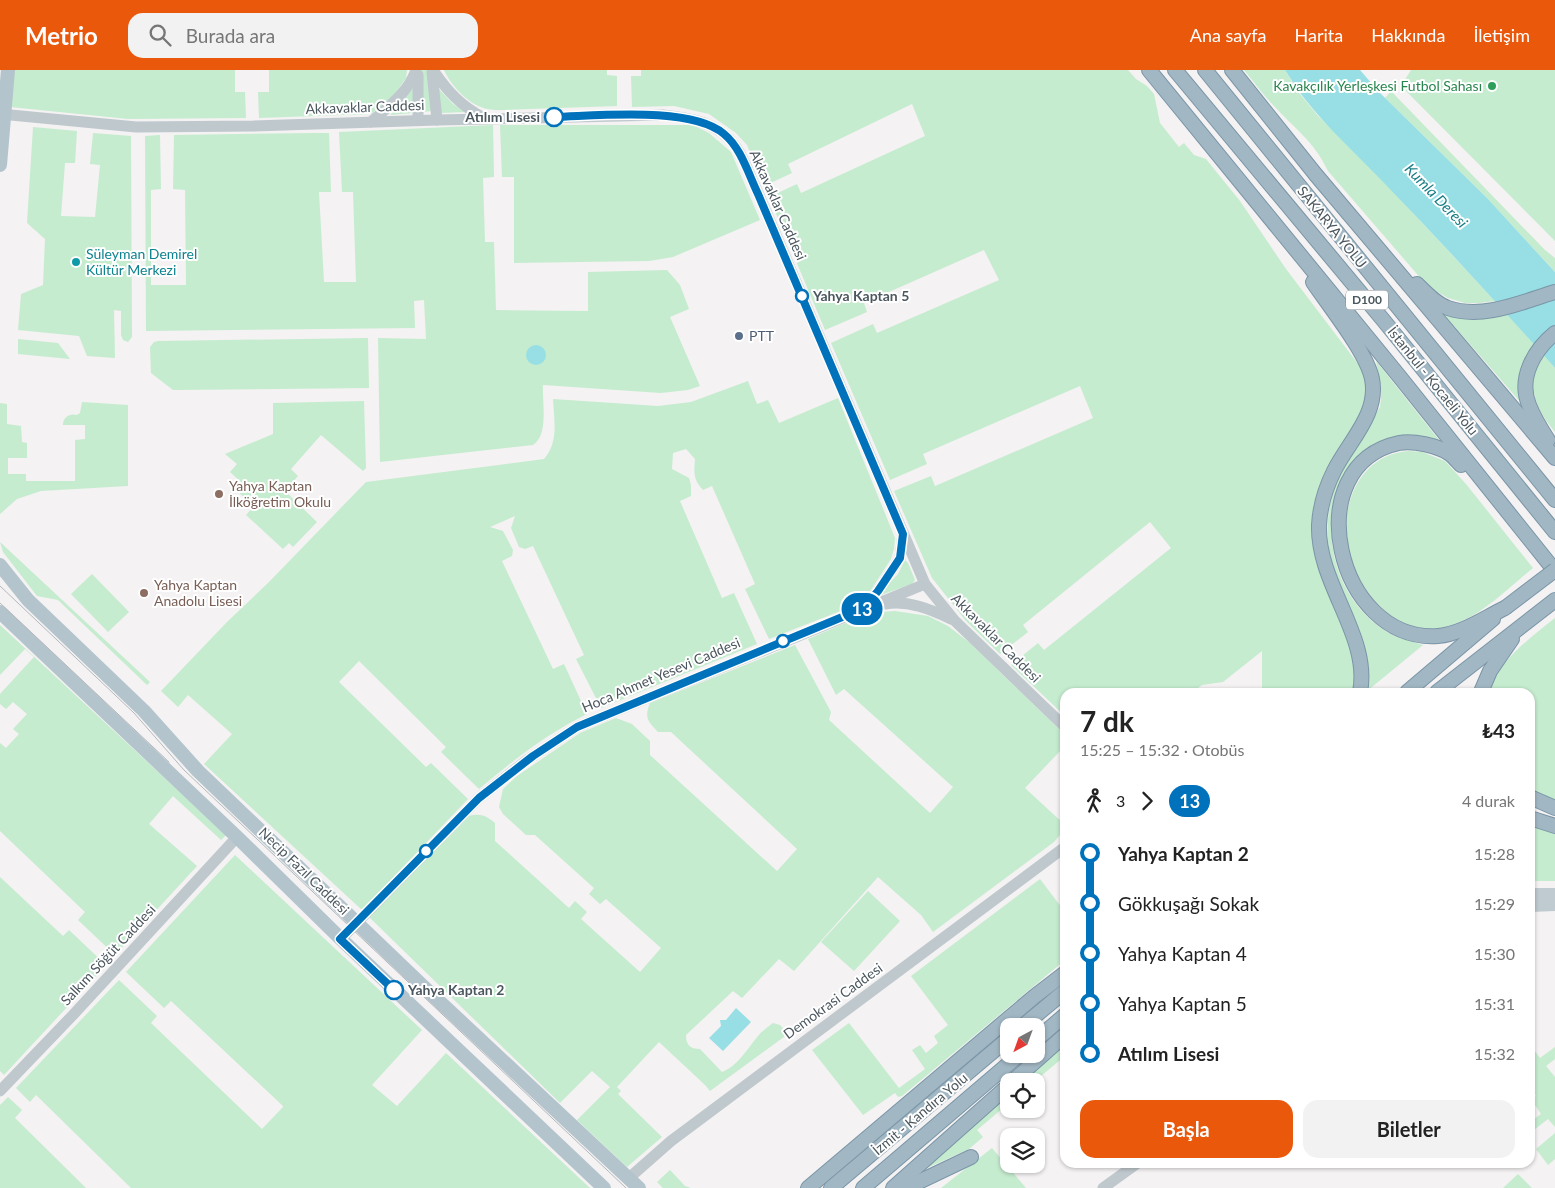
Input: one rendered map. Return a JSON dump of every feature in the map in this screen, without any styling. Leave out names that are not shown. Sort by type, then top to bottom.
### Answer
[{"type":"highway","points":[[1149,70],[1555,570],[1505,608],[1412,688]]},
{"type":"highway","name":"İstanbul - Kocaeli Yolu","points":[[1175,70],[1384,320],[1555,532]]},
{"type":"highway","name":"SAKARYA YOLU","points":[[1205,70],[1555,500]]},
{"type":"highway","points":[[1232,70],[1316,175],[1555,458]]},
{"type":"highway","points":[[1257,201],[1362,354],[1372,377],[1374,392],[1370,410],[1334,471],[1324,499],[1319,525],[1322,559],[1358,651],[1361,669],[1360,688]]},
{"type":"highway","points":[[1365,233],[1421,289],[1437,302],[1447,307],[1472,312],[1502,308],[1555,292]]},
{"type":"highway","points":[[1555,333],[1538,349],[1531,360],[1527,373],[1526,387],[1528,404],[1555,451]]},
{"type":"highway","points":[[1505,608],[1455,632],[1439,636],[1414,634],[1401,629],[1380,617],[1360,596],[1346,568],[1339,536],[1340,511],[1345,492],[1358,466],[1376,450],[1404,442],[1419,442],[1449,453],[1506,509]]},
{"type":"highway","points":[[1442,688],[1555,600]]},
{"type":"highway","points":[[1483,688],[1490,671],[1520,628]]},
{"type":"highway","points":[[1535,800],[1555,808]]},
{"type":"highway","points":[[1535,820],[1555,826]]},
{"type":"highway","points":[[808,1188],[1060,977]]},
{"type":"highway","points":[[1032,1018],[1060,994]]},
{"type":"highway","points":[[1045,1032],[1060,1019]]},
{"type":"highway","points":[[1022,1073],[1060,1039]]},
{"type":"highway","name":"İzmit - Kandıra Yolu","points":[[831,1188],[1000,1046]]},
{"type":"highway","name":"İzmit - Kandıra Yolu","points":[[863,1188],[1009,1063]]},
{"type":"highway","points":[[893,1188],[1000,1093]]},
{"type":"highway","points":[[906,1188],[971,1157]]},
{"type":"main road","points":[[0,165],[2,114],[8,70]]},
{"type":"main road","name":"Necip Fazıl Caddesi","points":[[0,565],[28,600],[144,711],[198,771],[432,995],[634,1183]]},
{"type":"main road","name":"Necip Fazıl Caddesi","points":[[0,612],[237,837],[340,939],[604,1188]]},
{"type":"main road","points":[[1535,894],[1555,894]]},
{"type":"main road","points":[[1535,906],[1555,905]]},
{"type":"street","points":[[417,70],[418,120]]},
{"type":"street","points":[[371,122],[399,98],[412,83],[417,70]]},
{"type":"street","points":[[432,70],[453,97],[469,110],[485,118]]},
{"type":"street","points":[[432,70],[437,120]]},
{"type":"street","name":"Akkavaklar Caddesi","points":[[2,114],[136,127],[253,126],[485,118],[662,116],[685,117],[703,122],[724,134],[736,147],[758,194],[925,584],[955,621],[1060,722]]},
{"type":"street","points":[[864,608],[900,558],[903,534]]},
{"type":"street","points":[[864,608],[925,584]]},
{"type":"street","points":[[864,608],[894,602],[931,609],[955,621]]},
{"type":"street","name":"Hoca Ahmet Yesevi Caddesi","points":[[340,939],[479,798],[533,756],[577,727],[864,608]]},
{"type":"street","name":"Salkım Söğüt Caddesi","points":[[0,1092],[237,837]]},
{"type":"street","name":"Demokrasi Caddesi","points":[[634,1183],[671,1141],[1060,849]]},
{"type":"street","points":[[1103,1188],[1131,1168]]},
{"type":"green space","points":[[13,70],[235,70],[235,92],[245,92],[246,118],[128,119],[10,107]]},
{"type":"green space","points":[[269,70],[407,70],[406,78],[395,94],[371,114],[259,118],[258,92],[269,92]]},
{"type":"green space","points":[[422,70],[427,70],[433,111],[421,112]]},
{"type":"green space","points":[[444,70],[607,70],[607,75],[617,76],[617,106],[487,109],[480,107],[461,94]]},
{"type":"green space","points":[[641,70],[1128,70],[1136,79],[1147,86],[1154,94],[1160,123],[1179,147],[1184,143],[1194,155],[1206,159],[1240,201],[1286,269],[1362,369],[1366,381],[1366,403],[1316,508],[1356,669],[1354,688],[1262,688],[1262,651],[1223,682],[1202,685],[1198,688],[1060,688],[1060,711],[1011,665],[1038,643],[1044,650],[1171,548],[1150,522],[1023,625],[1028,632],[1000,654],[966,621],[932,578],[894,491],[931,476],[935,486],[1093,418],[1080,386],[923,454],[927,464],[890,480],[831,343],[873,324],[877,333],[999,280],[984,250],[864,303],[867,312],[825,330],[769,197],[797,184],[801,193],[925,136],[912,104],[788,164],[792,173],[764,186],[747,145],[736,133],[709,114],[674,106],[632,107],[631,76],[641,76]]},
{"type":"green space","points":[[1244,70],[1285,70],[1296,89],[1318,116],[1356,152],[1495,301],[1465,303],[1448,298],[1423,281],[1328,171],[1310,143],[1270,102]]},
{"type":"green space","points":[[1411,70],[1555,70],[1555,241],[1406,91],[1406,78]]},
{"type":"green space","points":[[413,88],[413,113],[390,115],[400,105]]},
{"type":"green space","points":[[438,88],[453,104],[465,112],[441,113]]},
{"type":"green space","points":[[1391,91],[1545,250],[1555,258],[1555,272],[1488,199],[1385,98]]},
{"type":"green space","points":[[493,125],[494,177],[483,178],[485,242],[494,242],[496,310],[588,311],[588,272],[667,270],[680,285],[689,309],[670,317],[700,386],[688,390],[661,393],[543,385],[543,426],[538,440],[533,445],[380,462],[378,338],[426,339],[424,300],[414,301],[415,328],[146,331],[145,136],[160,135],[161,189],[151,190],[151,285],[186,285],[185,190],[173,189],[174,135],[329,133],[331,192],[319,192],[324,282],[356,282],[353,192],[342,192],[339,132]]},
{"type":"green space","points":[[500,125],[693,125],[709,133],[731,152],[760,220],[673,257],[649,261],[514,263],[514,177],[502,177]]},
{"type":"green space","points":[[33,127],[77,131],[75,163],[65,163],[61,216],[95,217],[100,165],[90,164],[93,133],[131,136],[132,337],[128,342],[123,340],[121,335],[121,311],[114,310],[115,358],[87,356],[79,336],[18,330],[21,294],[43,285],[45,239],[27,223]]},
{"type":"green space","points":[[1442,312],[1483,318],[1507,314],[1534,344],[1526,358],[1521,373],[1520,396],[1522,404]]},
{"type":"green space","points":[[368,338],[369,388],[173,390],[151,373],[150,347],[154,342],[158,341]]},
{"type":"green space","points":[[18,339],[58,343],[70,359],[18,354]]},
{"type":"green space","points":[[1544,355],[1555,368],[1555,432],[1542,414],[1533,386],[1534,376]]},
{"type":"green space","points":[[1376,361],[1439,440],[1407,436],[1394,437],[1376,443],[1361,454],[1349,469],[1339,489],[1333,511],[1331,534],[1334,556],[1341,578],[1352,598],[1366,616],[1388,633],[1423,645],[1371,688],[1367,688],[1363,644],[1357,625],[1335,576],[1329,551],[1328,525],[1331,500],[1339,477],[1380,407],[1381,390]]},
{"type":"green space","points":[[748,381],[757,404],[768,400],[779,423],[838,398],[895,538],[891,559],[865,599],[843,610],[769,639],[745,589],[755,584],[712,486],[703,490],[697,483],[694,468],[695,459],[686,449],[673,453],[672,469],[689,478],[691,485],[691,496],[680,501],[722,598],[734,593],[757,644],[601,708],[576,659],[584,655],[533,546],[525,549],[519,547],[511,528],[515,516],[490,527],[503,531],[513,550],[512,556],[502,561],[553,669],[564,664],[587,714],[531,748],[479,789],[441,752],[446,747],[359,661],[339,682],[426,767],[431,763],[468,799],[362,910],[204,764],[232,734],[188,695],[178,707],[161,691],[366,482],[544,459],[549,452],[554,438],[553,399],[658,406],[691,402]]},
{"type":"green space","points":[[364,401],[366,468],[363,471],[321,435],[291,469],[298,476],[285,491],[317,522],[293,547],[289,543],[283,549],[246,515],[254,506],[236,490],[242,483],[230,472],[237,464],[225,454],[273,434],[273,403]]},
{"type":"green space","points":[[82,402],[128,405],[128,486],[41,491],[17,499],[0,514],[0,403],[7,404],[7,424],[21,426],[22,442],[27,443],[27,458],[8,458],[8,474],[26,474],[26,481],[75,481],[75,440],[85,439],[85,425],[63,425],[67,416],[80,413]]},
{"type":"green space","points":[[1409,451],[1422,452],[1445,461],[1466,484],[1533,568],[1483,609],[1460,622],[1448,626],[1423,628],[1411,626],[1390,615],[1373,598],[1356,576],[1348,553],[1346,534],[1347,514],[1352,495],[1360,479],[1373,465],[1389,455]]},
{"type":"green space","points":[[0,542],[150,682],[147,685],[58,600],[37,596],[3,552]]},
{"type":"green space","points":[[905,560],[915,580],[912,584],[878,596],[898,574]]},
{"type":"green space","points":[[92,574],[129,612],[108,632],[71,594]]},
{"type":"green space","points":[[895,611],[928,616],[948,626],[970,643],[1060,730],[1060,751],[1025,788],[1060,820],[1060,835],[1054,842],[933,932],[921,915],[878,877],[794,971],[779,959],[742,998],[733,991],[686,1035],[689,1046],[700,1049],[722,1072],[733,1066],[760,1034],[773,1023],[780,1025],[788,1034],[710,1091],[659,1042],[617,1087],[621,1091],[618,1094],[662,1137],[627,1167],[577,1120],[610,1087],[592,1071],[560,1103],[369,917],[468,816],[483,815],[495,823],[495,841],[569,908],[575,901],[587,912],[581,919],[640,972],[661,948],[606,899],[600,904],[589,894],[594,888],[535,835],[526,835],[503,814],[499,807],[503,789],[517,776],[580,733],[616,718],[632,724],[650,741],[650,755],[777,871],[797,849],[671,732],[658,732],[649,722],[647,712],[650,703],[795,645],[831,712],[829,720],[930,813],[953,787],[844,689],[836,695],[808,639],[869,613]]},
{"type":"green space","points":[[1555,618],[1555,802],[1535,792],[1535,688],[1489,688],[1500,670],[1525,642]]},
{"type":"green space","points":[[0,625],[226,835],[221,840],[173,796],[149,824],[197,866],[115,955],[78,920],[85,912],[0,831],[0,743],[6,748],[19,734],[13,729],[27,714],[13,702],[6,709],[0,704],[0,694],[34,657],[25,649],[0,675]]},
{"type":"green space","points":[[1535,826],[1555,833],[1555,881],[1535,881]]},
{"type":"green space","points":[[235,855],[422,1030],[372,1085],[397,1106],[446,1053],[590,1188],[131,1188],[36,1095],[30,1102],[16,1088],[119,980],[157,1016],[151,1023],[262,1129],[283,1107],[171,1001],[164,1008],[126,972]]},
{"type":"green space","points":[[0,877],[63,936],[69,930],[106,965],[4,1075],[0,1071]]},
{"type":"green space","points":[[1040,879],[1060,905],[1060,964],[902,1096],[898,1097],[895,1093],[863,1115],[812,1050],[849,1023],[899,1088],[925,1069],[912,1050],[920,1045],[926,1053],[938,1043],[934,1036],[948,1025],[911,976]]},
{"type":"green space","points":[[868,891],[900,921],[854,971],[821,942]]},
{"type":"green space","points":[[1555,1047],[1555,1059],[1546,1066],[1555,1077],[1555,1127],[1548,1119],[1535,1129],[1535,1118],[1541,1114],[1535,1105],[1535,1051],[1540,1058]]},
{"type":"green space","points":[[1060,1048],[1060,1060],[1045,1073],[1031,1073]]},
{"type":"green space","points":[[8,1097],[22,1110],[15,1118],[86,1188],[0,1188],[0,1105]]},
{"type":"green space","points":[[1000,1101],[1000,1111],[977,1130],[983,1137],[969,1149],[916,1173]]},
{"type":"green space","points":[[1555,1133],[1555,1159],[1548,1165],[1536,1149]]},
{"type":"green space","points":[[992,1148],[1000,1157],[1000,1173],[1013,1173],[1026,1188],[941,1188]]},
{"type":"green space","points":[[670,1170],[685,1186],[691,1188],[663,1188],[657,1182]]},
{"type":"green space","points":[[1518,1174],[1532,1188],[1503,1188]]},
{"type":"water","name":"Kumla Deresi","points":[[1285,70],[1360,70],[1379,92],[1488,199],[1555,272],[1555,368],[1450,252],[1319,116]]},
{"type":"water","points":[[536,345],[543,348],[546,355],[543,362],[536,365],[529,362],[526,355],[529,348]]},
{"type":"water","points":[[736,1008],[751,1022],[723,1051],[709,1038],[721,1026],[720,1020],[726,1020]]},
{"type":"tram line","points":[[0,586],[134,713],[184,770],[626,1188]]},
{"type":"tram line","points":[[0,603],[169,762]]},
{"type":"bus line","name":"13","points":[[394,990],[340,939],[479,798],[513,770],[577,727],[864,608],[900,558],[903,534],[758,194],[736,147],[718,130],[703,122],[685,117],[554,117]]},
{"type":"place","name":"Kavakçılık Yerleşkesi Futbol Sahası","points":[[1492,86]]},
{"type":"place","name":"Atılım Lisesi","points":[[554,117]]},
{"type":"place","name":"Süleyman Demirel Kültür Merkezi","points":[[76,262]]},
{"type":"place","name":"Yahya Kaptan 5","points":[[802,296]]},
{"type":"place","name":"PTT","points":[[739,336]]},
{"type":"place","name":"Yahya Kaptan İlköğretim Okulu","points":[[219,494]]},
{"type":"place","name":"Yahya Kaptan Anadolu Lisesi","points":[[144,593]]},
{"type":"place","name":"Yahya Kaptan 2","points":[[394,990]]}]
